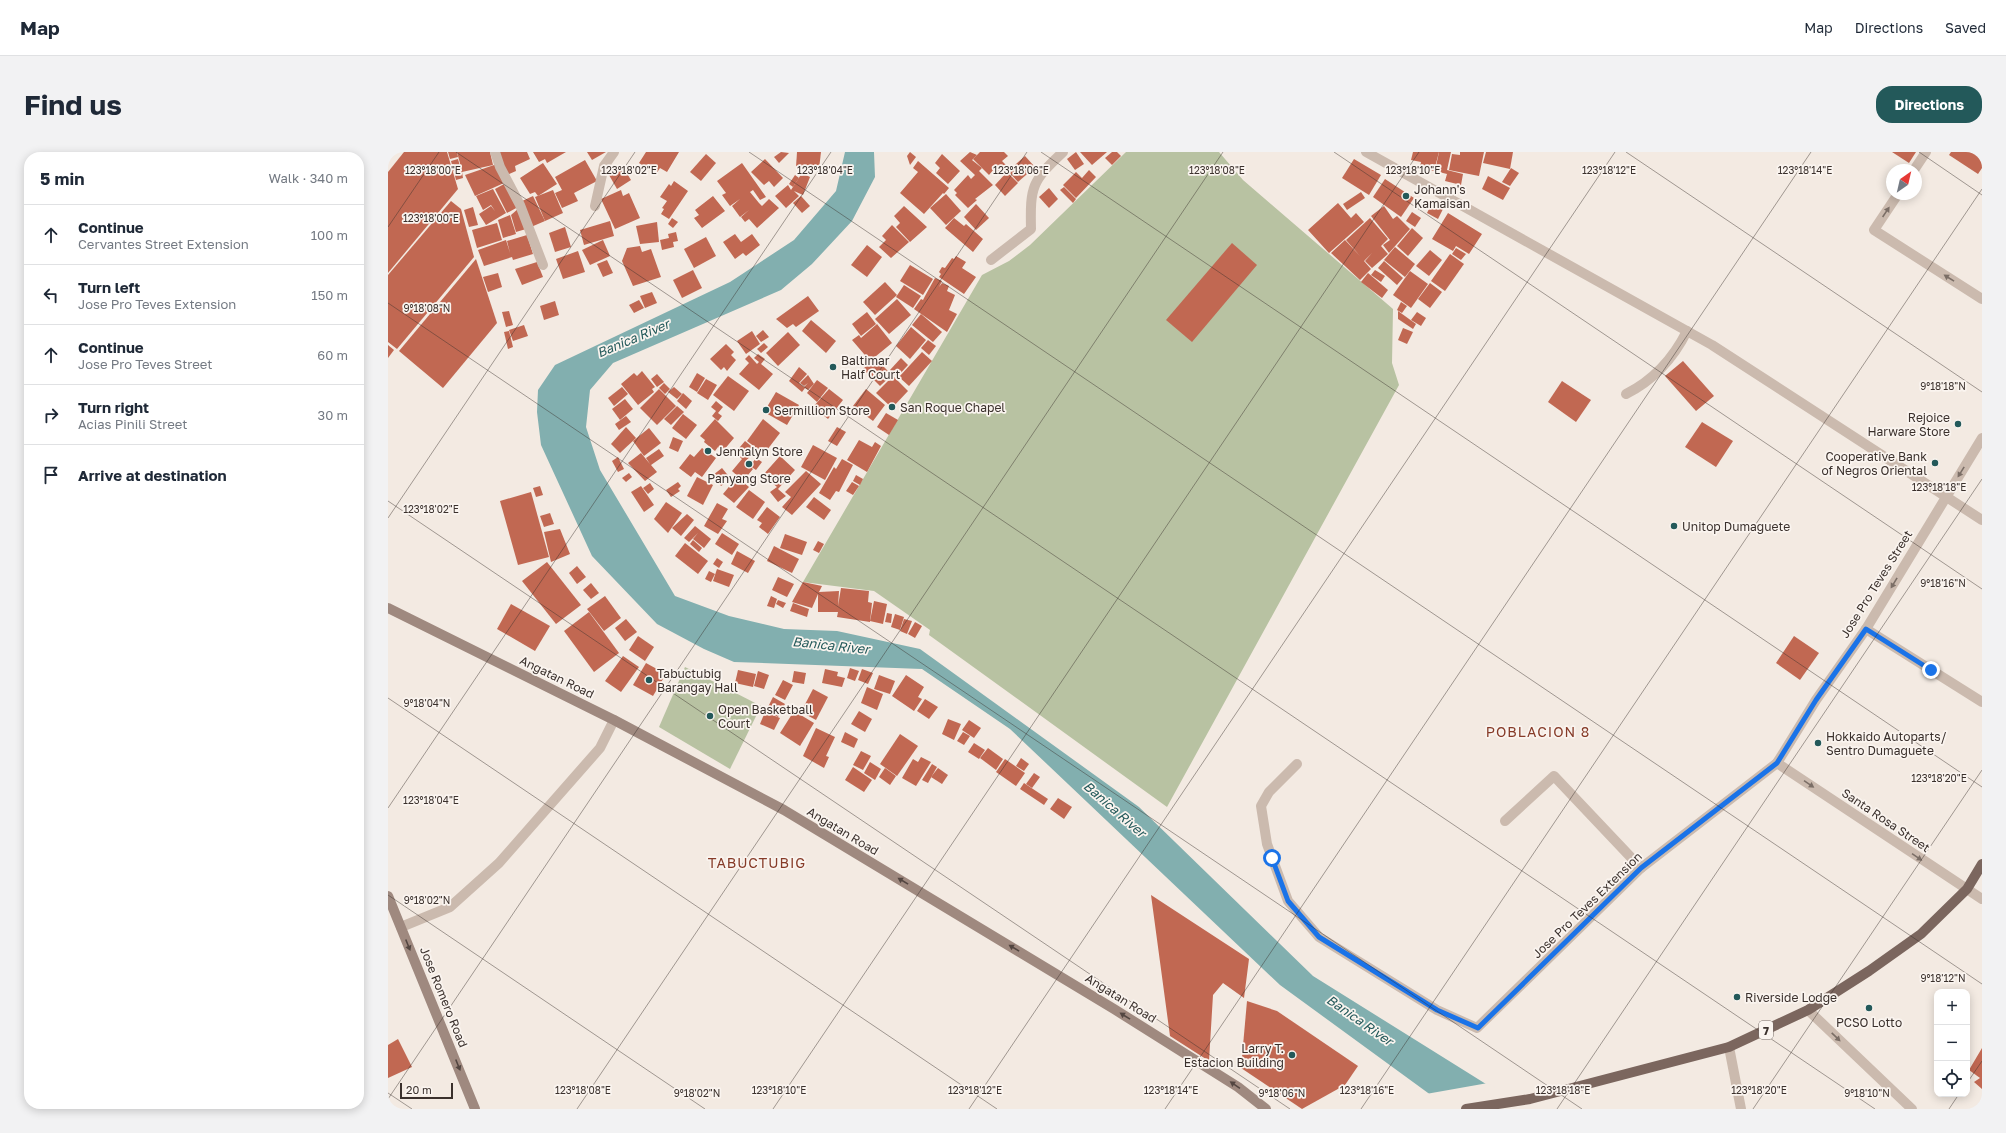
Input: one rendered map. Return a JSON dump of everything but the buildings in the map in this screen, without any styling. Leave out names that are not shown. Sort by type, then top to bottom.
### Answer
[{"type":"main road","name":"Angatan Road","points":[[388,608],[614,720],[784,810],[1114,1009],[1238,1087],[1266,1109]]},
{"type":"main road","name":"7","points":[[1466,1109],[1530,1098],[1729,1048],[1808,1010],[1869,971],[1921,934],[1966,889],[1982,864]]},
{"type":"main road","name":"Jose Romero Road","points":[[388,896],[475,1109]]},
{"type":"street","points":[[495,152],[500,167],[520,205],[543,265]]},
{"type":"street","points":[[595,206],[604,166],[614,152]]},
{"type":"street","points":[[991,260],[1031,229],[1030,202],[1035,182],[1063,152]]},
{"type":"street","points":[[1366,152],[1712,345],[1982,520]]},
{"type":"street","points":[[1918,164],[1926,152]]},
{"type":"street","points":[[1894,200],[1874,230],[1982,299]]},
{"type":"street","points":[[1626,394],[1650,381],[1662,369],[1680,345],[1687,331]]},
{"type":"street","name":"Jose Pro Teves Street","points":[[1777,763],[1816,700],[1866,629],[1982,438]]},
{"type":"street","points":[[1866,629],[1982,702]]},
{"type":"street","points":[[401,927],[450,907],[499,863],[600,748],[614,720]]},
{"type":"street","name":"Jose Pro Teves Extension","points":[[1297,764],[1269,792],[1261,806],[1267,844],[1288,901],[1319,937],[1437,1010],[1478,1028],[1641,868],[1777,763]]},
{"type":"street","name":"Santa Rosa Street","points":[[1777,763],[1982,899]]},
{"type":"street","points":[[1505,821],[1554,776],[1641,868]]},
{"type":"street","points":[[1808,1010],[1912,1109]]},
{"type":"street","points":[[1729,1048],[1741,1109]]},
{"type":"green space","points":[[1126,152],[1219,152],[1243,180],[1393,309],[1392,363],[1399,385],[1167,807],[929,635],[930,630],[874,591],[803,582],[982,275],[1009,261],[1030,245]]},
{"type":"green space","name":"Open Basketball Court","points":[[685,667],[761,706],[730,769],[659,727]]},
{"type":"water","name":"Banica River","points":[[845,152],[874,152],[875,177],[852,221],[812,264],[781,290],[613,363],[590,390],[586,427],[600,470],[675,596],[729,616],[784,629],[837,631],[920,649],[1139,807],[1313,976],[1518,1104],[1450,1109],[1280,985],[1010,729],[922,669],[734,662],[704,649],[657,624],[592,556],[541,445],[537,412],[538,390],[555,365],[730,282],[794,240],[836,191]]},
{"type":"pier","points":[[1488,1083],[1519,1102],[1523,1109],[1447,1109],[1426,1094]]},
{"type":"place","name":"Johann's Kamaisan","points":[[1406,196]]},
{"type":"place","name":"Baltimar Half Court","points":[[833,367]]},
{"type":"place","name":"San Roque Chapel","points":[[892,407]]},
{"type":"place","name":"Sermilliom Store","points":[[766,410]]},
{"type":"place","name":"Rejoice Harware Store","points":[[1958,424]]},
{"type":"place","name":"Jennalyn Store","points":[[708,451]]},
{"type":"place","name":"Cooperative Bank of Negros Oriental","points":[[1935,463]]},
{"type":"place","name":"Panyang Store","points":[[749,464]]},
{"type":"place","name":"Unitop Dumaguete","points":[[1674,526]]},
{"type":"place","name":"Tabuctubig Barangay Hall","points":[[649,680]]},
{"type":"place","name":"Open Basketball Court","points":[[710,716]]},
{"type":"place","name":"Hokkaido Autoparts/ Sentro Dumaguete","points":[[1818,743]]},
{"type":"place","name":"Riverside Lodge","points":[[1737,997]]},
{"type":"place","name":"PCSO Lotto","points":[[1869,1008]]},
{"type":"place","name":"Larry T. Estacion Building","points":[[1292,1055]]},
{"type":"district","name":"POBLACION 8","points":[[1538,731]]},
{"type":"district","name":"TABUCTUBIG","points":[[757,862]]},
{"type":"route","points":[[1272,858],[1288,901],[1319,937],[1437,1010],[1478,1028],[1641,868],[1777,763],[1816,700],[1866,629],[1931,670]]}]
